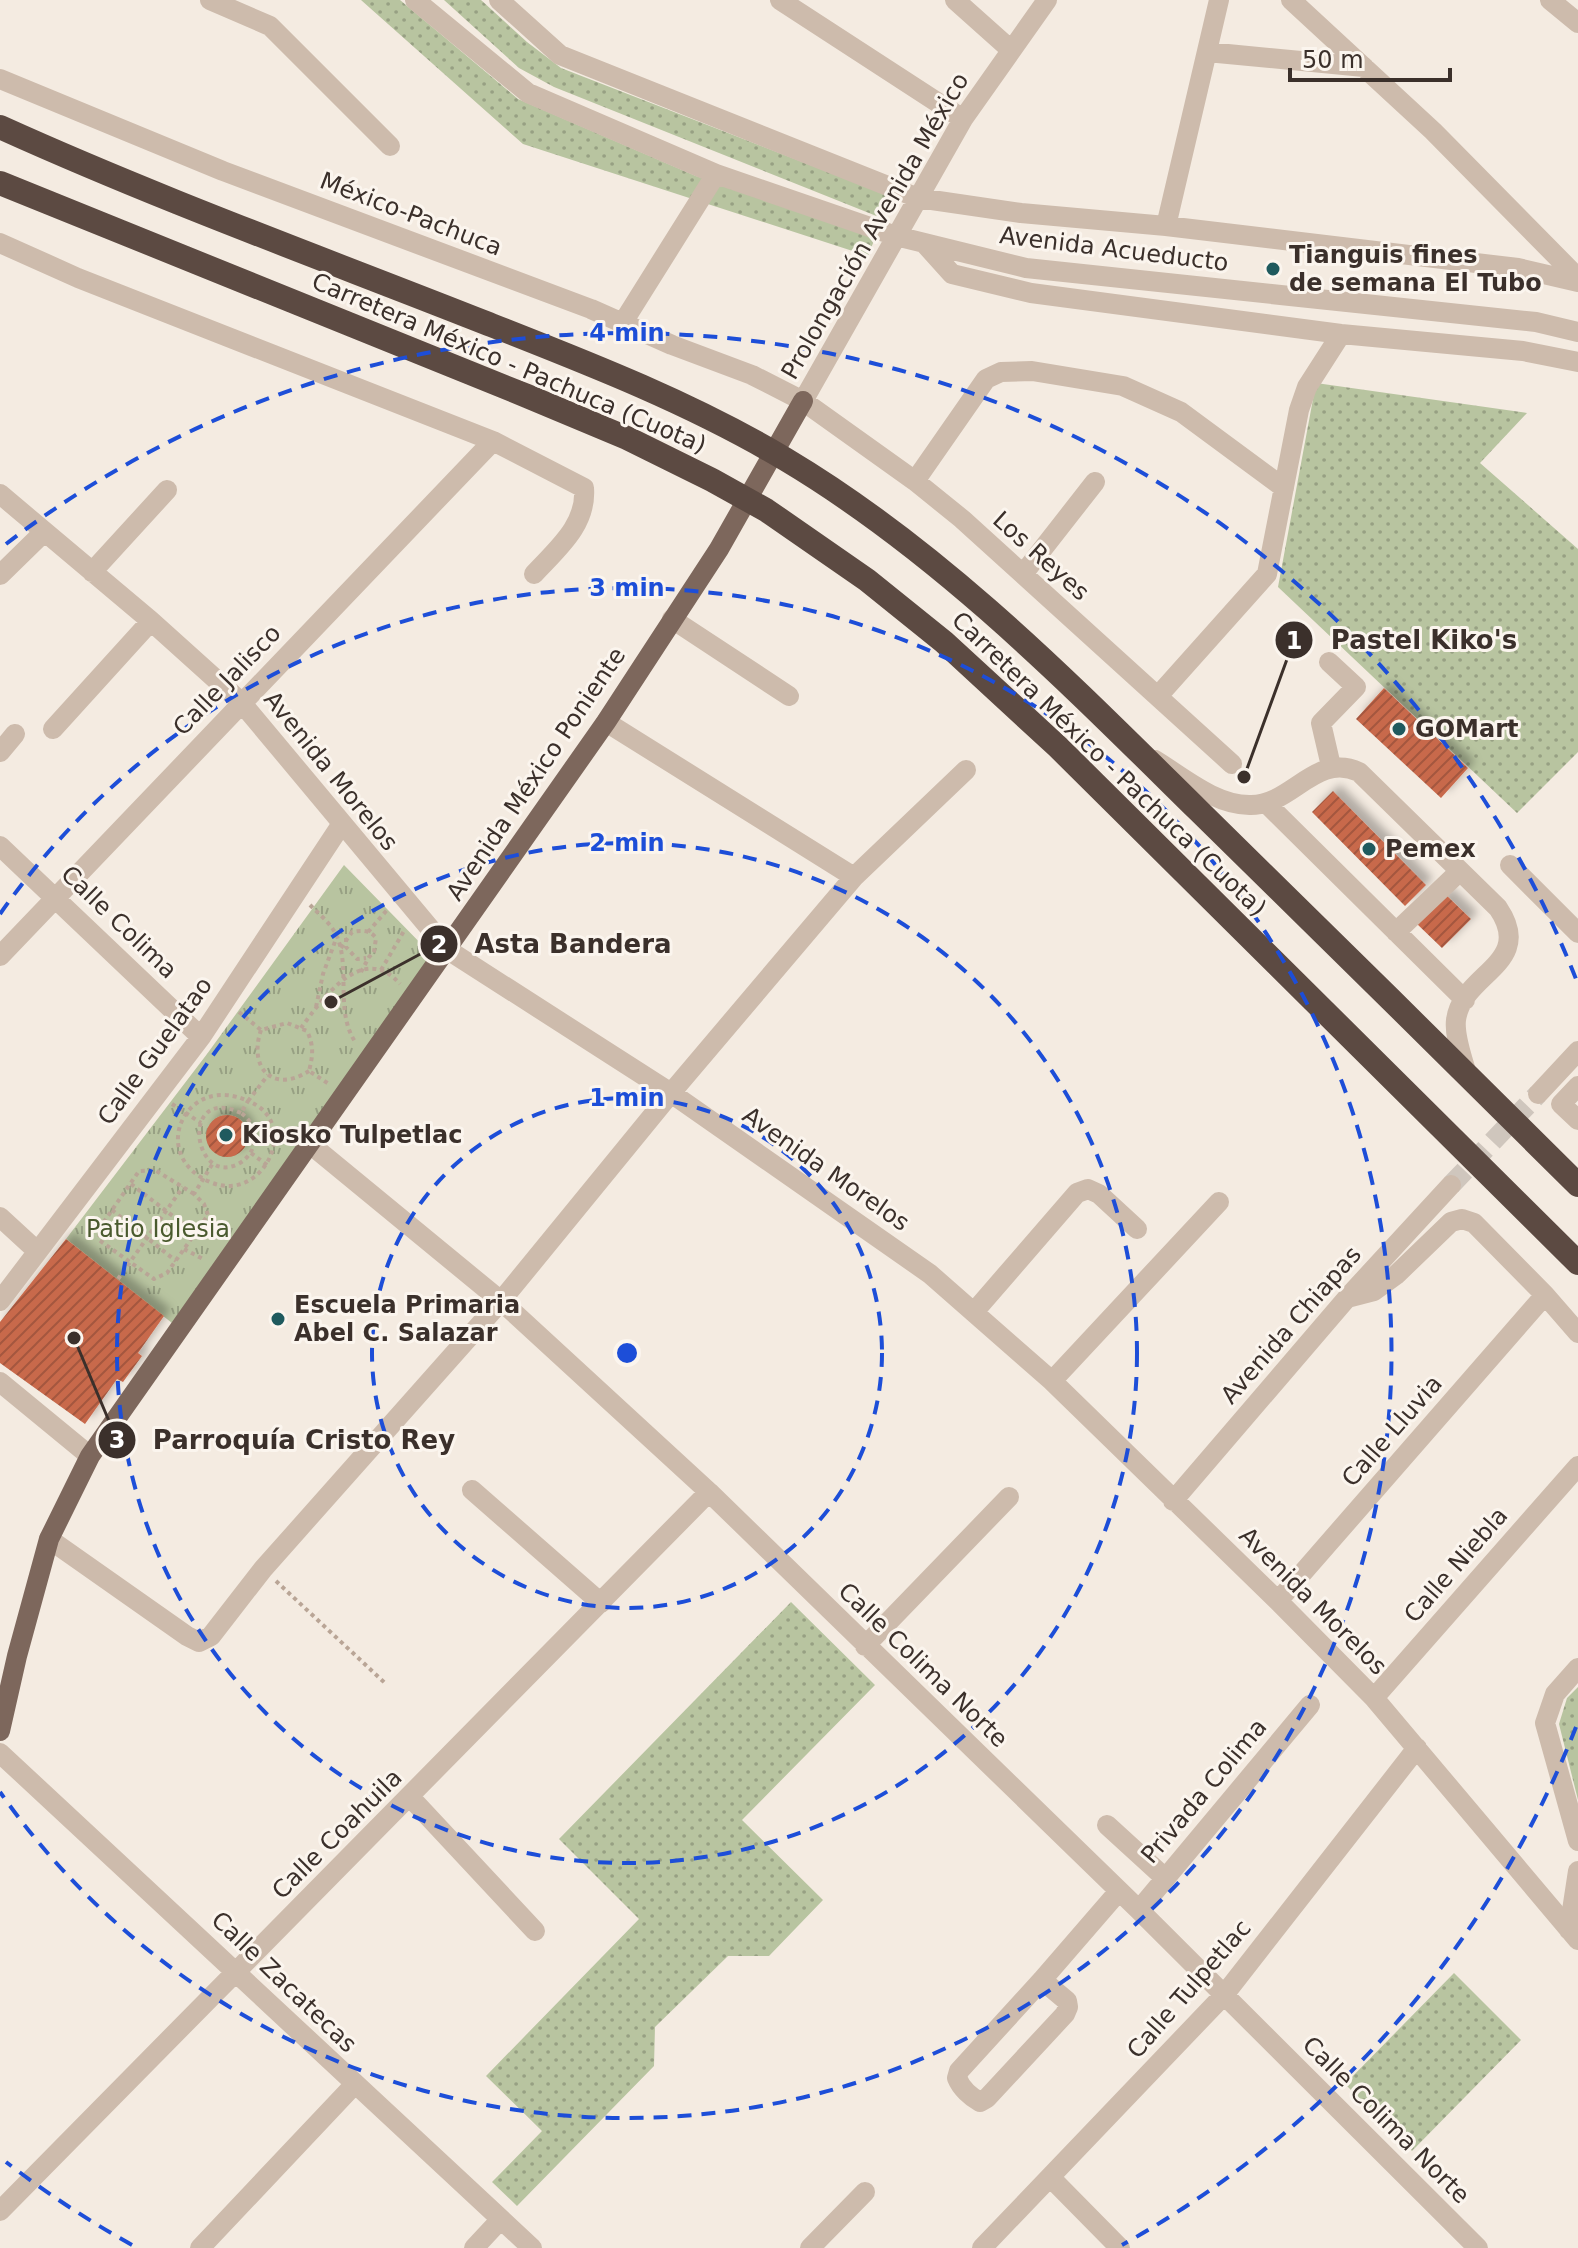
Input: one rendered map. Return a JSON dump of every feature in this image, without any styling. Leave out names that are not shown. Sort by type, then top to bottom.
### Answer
[{"type":"highway","name":"Carretera México - Pachuca (Cuota)","points":[[0,127],[122,180],[594,366],[717,421],[849,499],[979,601],[1137,750],[1578,1185]]},
{"type":"highway","name":"Carretera México - Pachuca (Cuota)","points":[[0,183],[627,438],[712,480],[795,530],[867,580],[944,642],[1047,737],[1578,1263]]},
{"type":"main road","name":"Avenida México Poniente","points":[[0,1731],[49,1539],[90,1456],[606,722],[719,549],[803,401]]},
{"type":"street","points":[[210,0],[270,26],[390,146]]},
{"type":"street","name":"Avenida Acueducto","points":[[415,0],[528,93],[716,174],[896,236],[1026,268],[1536,322],[1578,332]]},
{"type":"street","name":"Avenida Acueducto","points":[[499,0],[560,55],[918,198],[1021,213],[1166,226],[1518,268],[1578,280]]},
{"type":"street","points":[[780,0],[963,119]]},
{"type":"street","points":[[955,0],[1011,50]]},
{"type":"street","name":"Prolongación Avenida México","points":[[803,401],[963,119],[1047,0]]},
{"type":"street","points":[[1166,226],[1219,0]]},
{"type":"street","points":[[1291,0],[1433,131],[1578,280]]},
{"type":"street","points":[[1550,0],[1578,23]]},
{"type":"street","points":[[1207,52],[1364,67]]},
{"type":"street","name":"México-Pachuca","points":[[0,79],[223,171],[591,309],[752,375],[803,401]]},
{"type":"street","points":[[622,324],[716,174]]},
{"type":"street","points":[[0,243],[78,278],[493,441],[584,488],[586,504],[571,535],[534,574]]},
{"type":"street","points":[[924,243],[952,274],[1031,293],[1341,334],[1523,351],[1578,362]]},
{"type":"street","points":[[1158,696],[1267,574],[1299,410],[1307,387],[1341,334]]},
{"type":"street","points":[[915,481],[986,379],[1001,372],[1032,371],[1123,386],[1181,412],[1284,488]]},
{"type":"street","name":"Los Reyes","points":[[803,401],[915,481],[962,519],[1232,764]]},
{"type":"street","name":"Calle Jalisco","points":[[0,956],[493,441]]},
{"type":"street","points":[[1023,574],[1095,482]]},
{"type":"street","points":[[92,572],[167,490]]},
{"type":"street","name":"Avenida Morelos","points":[[0,494],[151,621],[241,702],[448,950],[671,1093],[930,1274],[1052,1381],[1374,1698],[1573,1935]]},
{"type":"street","points":[[0,575],[44,532]]},
{"type":"street","points":[[672,619],[789,696]]},
{"type":"street","points":[[53,729],[151,621]]},
{"type":"street","points":[[1329,662],[1356,687],[1321,723],[1331,766]]},
{"type":"street","points":[[606,722],[854,877]]},
{"type":"street","points":[[0,752],[15,734]]},
{"type":"street","points":[[1137,750],[1225,802],[1248,806],[1267,804],[1331,766],[1346,766],[1359,772],[1498,908],[1508,922],[1511,937],[1506,951],[1465,1000],[1456,1017],[1467,1075]]},
{"type":"street","points":[[49,1539],[199,1642],[211,1636],[263,1569],[501,1301],[671,1093],[854,877],[966,770]]},
{"type":"street","points":[[1267,804],[1465,1000]]},
{"type":"street","name":"Calle Guelatao","points":[[0,1301],[201,1037],[341,825]]},
{"type":"street","name":"Calle Colima","points":[[0,846],[201,1037]]},
{"type":"street","points":[[1510,865],[1578,933]]},
{"type":"street","points":[[1396,932],[1460,871]]},
{"type":"street","points":[[1538,1094],[1578,1051]]},
{"type":"street","points":[[1578,1086],[1561,1104],[1578,1120]]},
{"type":"street","name":"Calle Colima Norte","points":[[310,1144],[501,1301],[709,1492],[1139,1910],[1478,2248]]},
{"type":"street","name":"Avenida Chiapas","points":[[1173,1501],[1347,1298],[1451,1185]]},
{"type":"street","points":[[974,1312],[1077,1193],[1088,1189],[1099,1194],[1137,1229]]},
{"type":"street","points":[[1052,1381],[1219,1202]]},
{"type":"street","points":[[0,1217],[37,1251]]},
{"type":"street","points":[[1347,1298],[1374,1291],[1396,1275],[1451,1222],[1462,1219],[1474,1223],[1578,1333]]},
{"type":"street","name":"Calle Lluvia","points":[[1278,1601],[1545,1295]]},
{"type":"street","points":[[0,1382],[90,1456]]},
{"type":"street","name":"Calle Niebla","points":[[1374,1698],[1578,1466]]},
{"type":"street","points":[[472,1490],[601,1603]]},
{"type":"street","name":"Calle Coahuila","points":[[0,2211],[709,1492]]},
{"type":"street","points":[[865,1646],[1009,1497]]},
{"type":"street","points":[[1578,1668],[1555,1694],[1545,1723],[1578,1841]]},
{"type":"street","name":"Privada Colima","points":[[1139,1910],[1310,1705]]},
{"type":"street","name":"Calle Tulpetlac","points":[[982,2248],[1224,1995],[1417,1748]]},
{"type":"street","name":"Calle Zacatecas","points":[[0,1753],[532,2248]]},
{"type":"street","points":[[410,1797],[535,1931]]},
{"type":"street","points":[[1107,1825],[1165,1878]]},
{"type":"street","points":[[1573,1935],[1578,1871]]},
{"type":"street","points":[[1042,1980],[1067,2001],[1065,2014],[980,2102],[959,2084],[959,2071],[1119,1891]]},
{"type":"street","points":[[200,2248],[354,2085]]},
{"type":"street","points":[[1051,2178],[1120,2248]]},
{"type":"street","points":[[810,2248],[865,2192]]},
{"type":"street","points":[[474,2248],[501,2219]]},
{"type":"path","points":[[296,893],[326,921],[337,937],[341,951],[346,1018],[351,1036],[369,1061]]},
{"type":"path","points":[[341,951],[346,937],[352,932],[368,932],[407,903]]},
{"type":"path","points":[[381,970],[407,903]]},
{"type":"path","points":[[361,972],[374,952],[376,938],[368,932]]},
{"type":"path","points":[[315,1009],[323,974],[337,937]]},
{"type":"path","points":[[346,937],[346,947],[352,956],[362,959],[369,957]]},
{"type":"path","points":[[301,1028],[329,990],[344,978],[361,972],[388,971],[413,999]]},
{"type":"path","points":[[225,1000],[261,1030]]},
{"type":"path","points":[[287,1023],[307,1031],[313,1042],[309,1071],[295,1080],[268,1075],[259,1066],[256,1054],[261,1030],[287,1023]]},
{"type":"path","points":[[309,1071],[345,1095]]},
{"type":"path","points":[[241,1113],[268,1075]]},
{"type":"path","points":[[157,1094],[201,1123]]},
{"type":"path","points":[[215,1094],[239,1096],[248,1101],[261,1106],[269,1114],[274,1129],[274,1145],[268,1161],[259,1175],[246,1183],[230,1187],[204,1179],[191,1169],[177,1144],[177,1131],[186,1113],[200,1100],[215,1094]]},
{"type":"path","points":[[213,1109],[232,1109],[241,1113],[253,1125],[255,1136],[249,1156],[230,1167],[213,1163],[200,1146],[201,1123],[213,1109]]},
{"type":"path","points":[[194,1194],[213,1163]]},
{"type":"path","points":[[155,1170],[183,1187],[204,1204],[208,1215],[167,1273],[154,1279],[99,1240],[101,1226],[139,1171],[155,1170]]},
{"type":"path","points":[[131,1184],[195,1233]]},
{"type":"path","points":[[118,1279],[183,1187]]},
{"type":"path","points":[[112,1210],[176,1261]]},
{"type":"path","points":[[263,1569],[386,1684]]},
{"type":"green space","points":[[361,0],[400,0],[518,99],[696,176],[875,238],[868,256],[523,144]]},
{"type":"green space","points":[[444,0],[481,0],[561,68],[890,196],[879,217],[554,87],[519,68]]},
{"type":"green space","points":[[1316,383],[1527,413],[1480,463],[1578,549],[1578,752],[1517,813],[1278,587]]},
{"type":"green space","name":"Patio Iglesia","points":[[344,865],[432,955],[172,1323],[66,1239],[207,1054]]},
{"type":"green space","points":[[791,1602],[875,1685],[742,1820],[823,1900],[769,1956],[728,1956],[655,2027],[654,2066],[517,2206],[492,2182],[542,2131],[486,2076],[639,1919],[559,1839]]},
{"type":"green space","points":[[1578,1687],[1578,1800],[1559,1724],[1567,1698]]},
{"type":"green space","points":[[1454,1973],[1521,2040],[1412,2151],[1345,2084]]},
{"type":"building","points":[[1384,688],[1468,768],[1441,798],[1356,719]]},
{"type":"building","name":"Pemex","points":[[1333,791],[1426,885],[1405,906],[1312,812]]},
{"type":"building","name":"Pemex","points":[[1445,894],[1471,919],[1442,948],[1416,923]]},
{"type":"building","points":[[227,1115],[242,1121],[248,1136],[242,1151],[227,1157],[212,1151],[206,1136],[212,1121]]},
{"type":"building","points":[[66,1239],[164,1316],[138,1353],[142,1356],[123,1382],[117,1379],[85,1424],[0,1363],[0,1322]]},
{"type":"tunnel","points":[[1451,1185],[1538,1094]]},
{"type":"place","name":"Tianguis fines de semana El Tubo","points":[[1273,269]]},
{"type":"place","name":"GOMart","points":[[1399,729]]},
{"type":"place","name":"Pastel Kiko's","points":[[1244,777]]},
{"type":"place","name":"Pemex","points":[[1369,849]]},
{"type":"place","name":"Asta Bandera","points":[[331,1002]]},
{"type":"place","name":"Kiosko Tulpetlac","points":[[226,1135]]},
{"type":"place","name":"Escuela Primaria Abel C. Salazar","points":[[278,1319]]},
{"type":"place","name":"Parroquía Cristo Rey","points":[[74,1338]]}]
